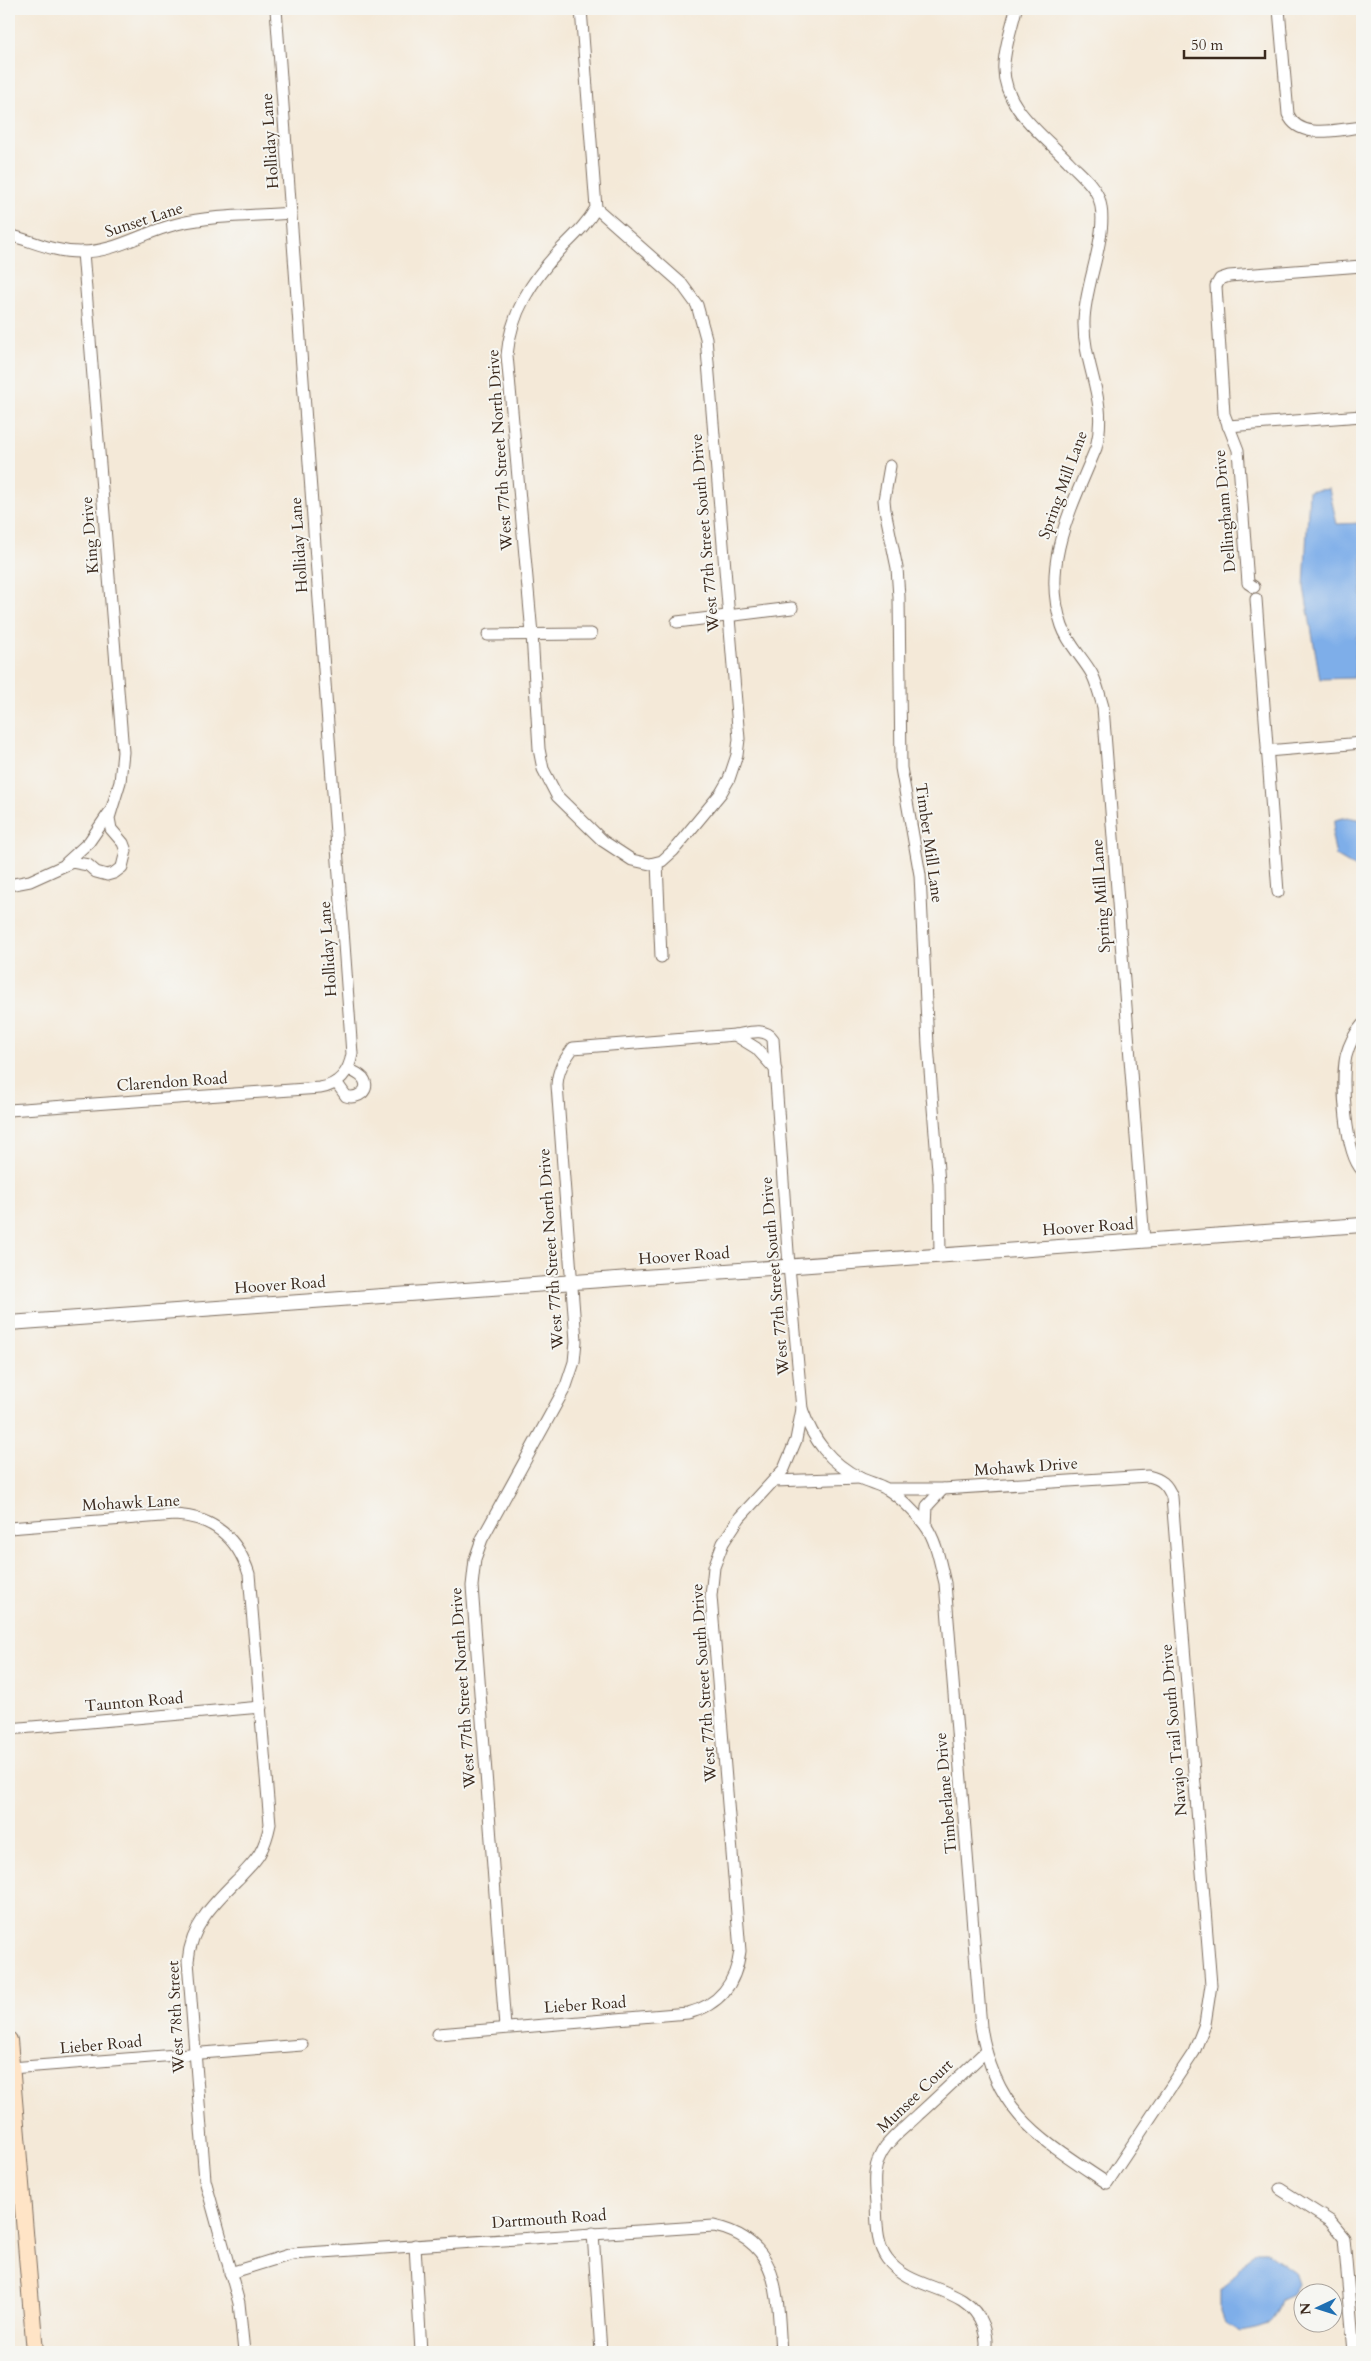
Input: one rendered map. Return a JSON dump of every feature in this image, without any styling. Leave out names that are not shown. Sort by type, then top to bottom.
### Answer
[{"type":"main road","points":[[9,2040],[15,2185],[34,2352]]},
{"type":"street","name":"Holliday Lane","points":[[276,9],[352,1056],[342,1076]]},
{"type":"street","points":[[581,9],[596,208]]},
{"type":"street","name":"Spring Mill Lane","points":[[1016,9],[1004,61],[1006,86],[1014,105],[1092,186],[1102,210],[1102,226],[1086,298],[1084,321],[1100,408],[1100,432],[1096,448],[1058,544],[1054,581],[1055,598],[1062,626],[1092,675],[1103,707],[1144,1241]]},
{"type":"street","points":[[1279,9],[1288,114],[1294,125],[1307,131],[1362,127]]},
{"type":"street","name":"West 77th Street South Drive","points":[[596,208],[677,279],[691,296],[703,321],[706,338],[738,739],[734,765],[720,793],[673,851],[653,864]]},
{"type":"street","name":"West 77th Street North Drive","points":[[596,208],[585,225],[548,263],[533,282],[517,310],[509,337],[508,355],[532,634],[539,749],[547,778],[557,796],[603,841],[632,860],[653,864]]},
{"type":"street","name":"Sunset Lane","points":[[9,235],[52,249],[83,252],[119,246],[160,229],[190,222],[291,213]]},
{"type":"street","name":"King Drive","points":[[9,885],[49,873],[66,863],[89,842],[109,812],[120,782],[124,752],[83,252]]},
{"type":"street","name":"Dellingham Drive","points":[[1254,587],[1248,583],[1238,450],[1228,426],[1224,405],[1216,290],[1218,282],[1229,276],[1362,266]]},
{"type":"street","points":[[1228,426],[1362,416]]},
{"type":"street","name":"Timber Mill Lane","points":[[890,466],[884,500],[897,568],[899,596],[901,768],[920,875],[928,1045],[939,1184],[940,1255]]},
{"type":"street","points":[[1256,599],[1278,892]]},
{"type":"street","points":[[677,622],[792,608]]},
{"type":"street","points":[[488,634],[591,634]]},
{"type":"street","points":[[1267,751],[1362,743]]},
{"type":"street","points":[[66,863],[78,862],[88,865],[96,872],[107,874],[114,873],[122,867],[126,850],[111,828],[109,812]]},
{"type":"street","points":[[653,864],[661,957]]},
{"type":"street","points":[[1362,1025],[1352,1040],[1346,1054],[1344,1069],[1348,1137],[1352,1152],[1362,1170]]},
{"type":"street","name":"West 77th Street South Drive","points":[[728,1989],[734,1977],[740,1951],[711,1596],[712,1582],[717,1557],[728,1534],[740,1517],[774,1481],[790,1456],[802,1409],[789,1266],[773,1039],[768,1033],[760,1032],[735,1035]]},
{"type":"street","points":[[735,1035],[756,1048],[776,1070]]},
{"type":"street","name":"West 77th Street North Drive","points":[[505,2027],[472,1586],[475,1559],[482,1539],[570,1377],[576,1341],[556,1084],[560,1067],[572,1048],[735,1035]]},
{"type":"street","points":[[342,1076],[362,1078],[365,1083],[361,1095],[354,1098],[343,1094],[342,1076]]},
{"type":"street","name":"Clarendon Road","points":[[9,1110],[317,1088],[342,1076]]},
{"type":"street","name":"Hoover Road","points":[[9,1322],[1362,1225]]},
{"type":"street","name":"Timberlane Drive","points":[[802,1409],[815,1440],[826,1453],[841,1466],[860,1478],[886,1489],[926,1526],[935,1546],[945,1583],[980,2018],[985,2052],[998,2086],[1009,2104],[1029,2128],[1049,2144],[1108,2182]]},
{"type":"street","name":"Mohawk Drive","points":[[886,1489],[943,1489],[1148,1476],[1159,1478],[1166,1484]]},
{"type":"street","points":[[774,1481],[860,1478]]},
{"type":"street","name":"Navajo Trail South Drive","points":[[1108,2182],[1194,2052],[1205,2024],[1208,2010],[1210,1974],[1172,1497],[1166,1484]]},
{"type":"street","points":[[926,1526],[927,1506],[943,1489]]},
{"type":"street","name":"Mohawk Lane","points":[[9,1528],[180,1515],[214,1525],[226,1534],[242,1553]]},
{"type":"street","name":"West 78th Street","points":[[242,1553],[251,1580],[270,1824],[266,1839],[257,1858],[204,1914],[193,1936],[188,1960],[205,2180],[241,2316],[244,2352]]},
{"type":"street","name":"Taunton Road","points":[[9,1729],[261,1707]]},
{"type":"street","name":"Lieber Road","points":[[438,2034],[688,2013],[708,2006],[728,1989]]},
{"type":"street","name":"Lieber Road","points":[[11,2068],[302,2045]]},
{"type":"street","name":"Munsee Court","points":[[985,2052],[891,2140],[877,2161],[874,2177],[878,2240],[886,2258],[896,2269],[909,2277],[968,2303],[979,2315],[986,2334],[985,2352]]},
{"type":"street","points":[[1280,2189],[1330,2220],[1344,2238],[1354,2352]]},
{"type":"street","name":"Dartmouth Road","points":[[230,2272],[292,2254],[704,2226],[724,2229],[744,2237],[766,2260],[775,2279],[781,2352]]},
{"type":"street","points":[[593,2233],[601,2352]]},
{"type":"street","points":[[415,2245],[421,2352]]},
{"type":"water","points":[[1329,489],[1337,524],[1362,523],[1362,629],[1357,636],[1354,678],[1320,679],[1304,587],[1309,491]]},
{"type":"water","points":[[1347,817],[1362,820],[1362,869],[1358,869],[1336,856],[1332,836],[1335,820]]},
{"type":"water","points":[[1254,2252],[1266,2252],[1294,2272],[1298,2284],[1294,2284],[1292,2295],[1281,2300],[1271,2321],[1257,2329],[1240,2332],[1225,2323],[1221,2312],[1221,2290]]}]
